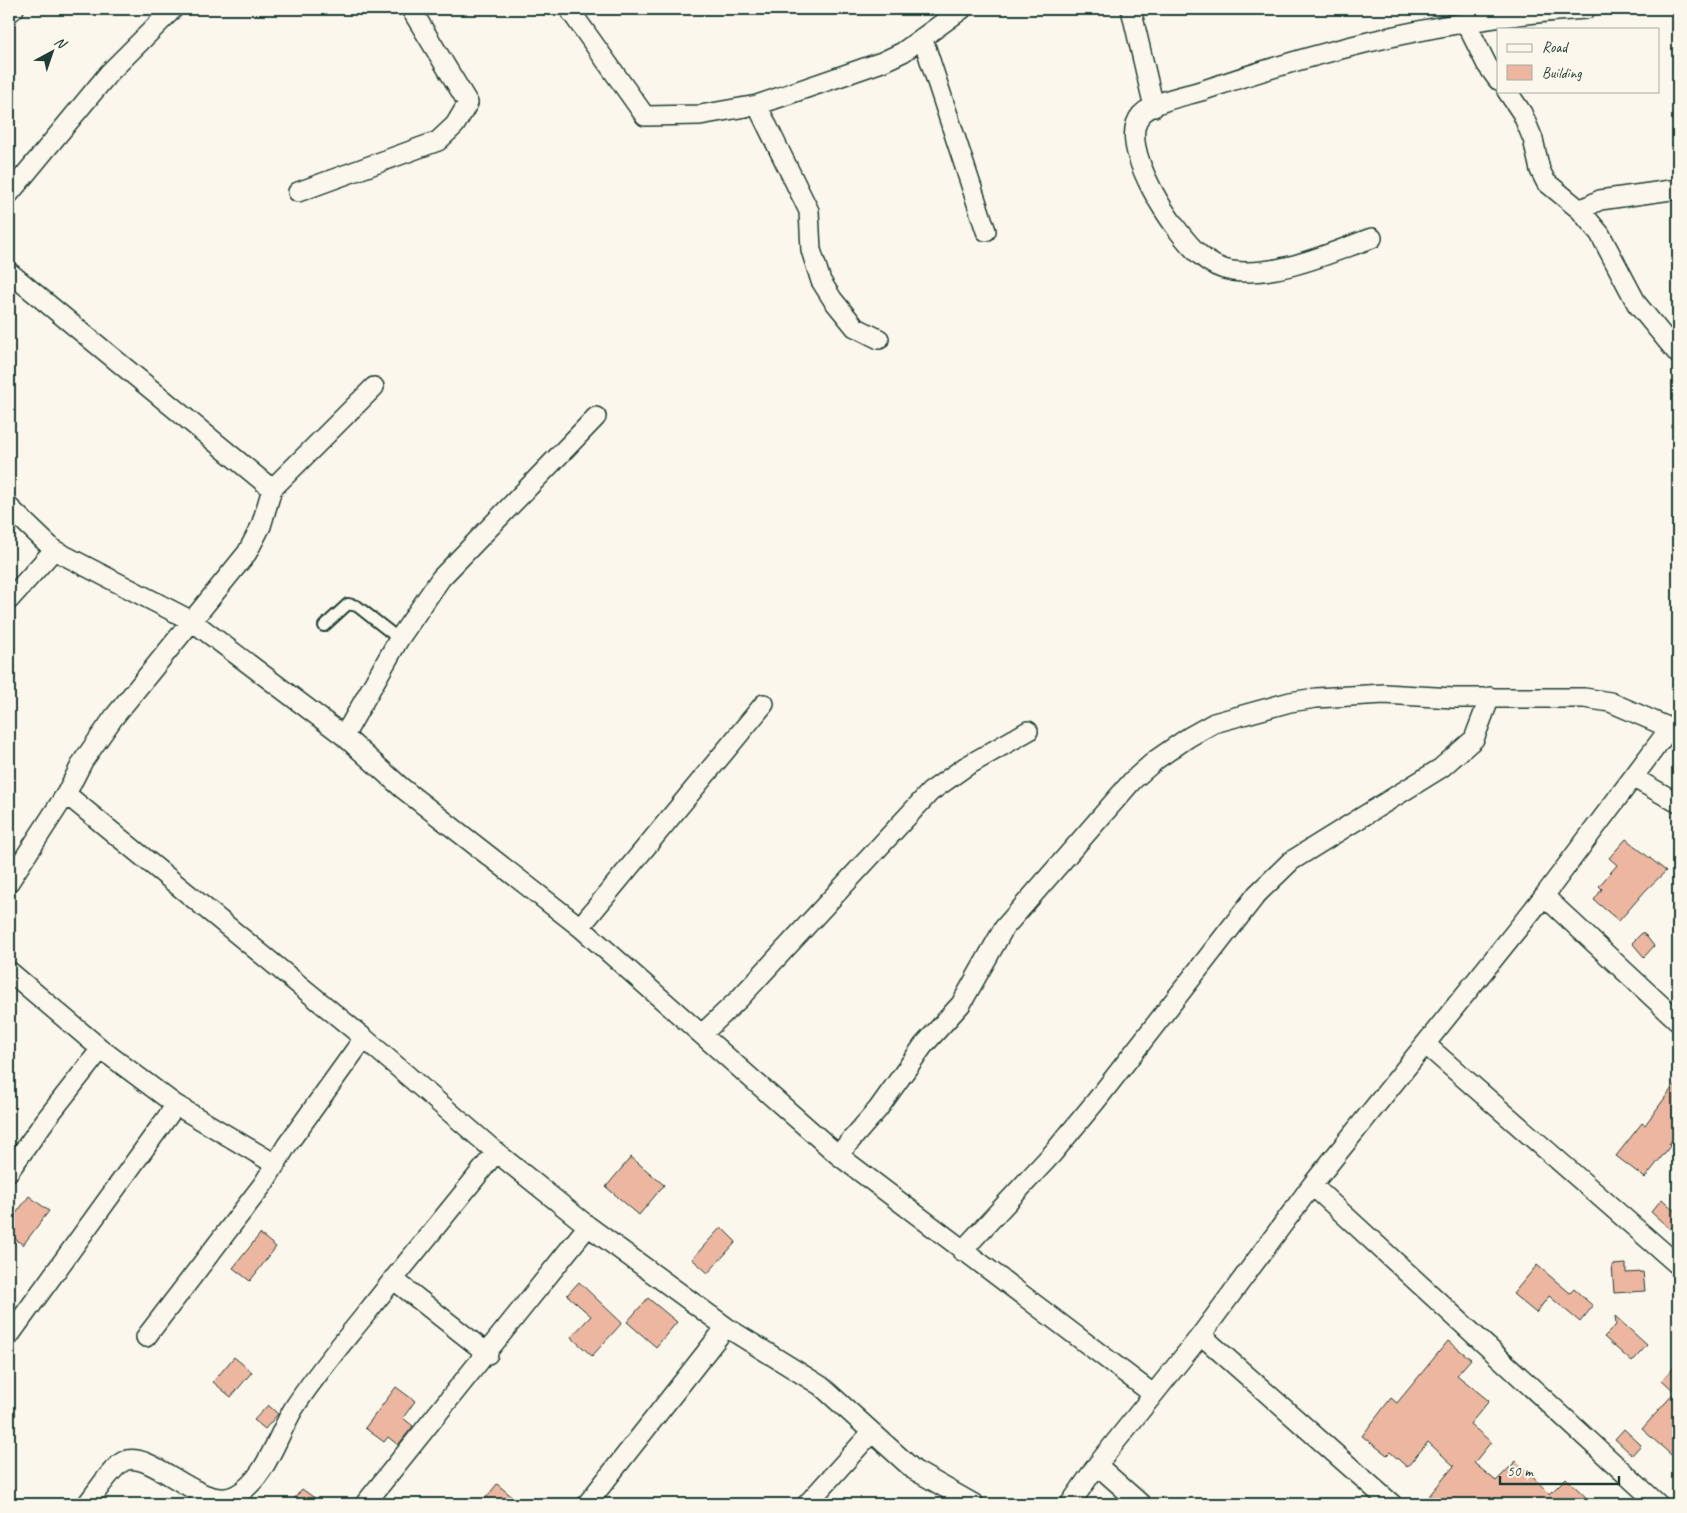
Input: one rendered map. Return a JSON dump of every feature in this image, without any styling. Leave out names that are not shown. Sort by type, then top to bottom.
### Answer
[{"type":"street","points":[[9,13],[14,9]]},
{"type":"street","points":[[9,194],[109,73],[174,9]]},
{"type":"street","points":[[298,192],[438,141],[459,118],[468,103],[410,9]]},
{"type":"street","points":[[569,9],[645,116],[700,115],[757,105],[882,62],[904,52],[962,9]]},
{"type":"street","points":[[1131,9],[1154,107]]},
{"type":"street","points":[[1372,238],[1306,261],[1275,269],[1232,270],[1215,266],[1199,254],[1171,219],[1152,191],[1140,163],[1134,132],[1137,121],[1143,113],[1154,107],[1311,57],[1387,38],[1466,22],[1546,11],[1586,9]]},
{"type":"street","points":[[1466,22],[1487,65],[1497,79]]},
{"type":"street","points":[[923,39],[986,231]]},
{"type":"street","points":[[1508,92],[1522,113],[1532,139],[1540,170],[1546,182],[1580,210],[1600,234],[1637,304],[1678,354]]},
{"type":"street","points":[[757,105],[809,211],[811,250],[821,281],[833,300],[855,327],[879,339]]},
{"type":"street","points":[[1580,210],[1600,200],[1678,189]]},
{"type":"street","points":[[9,272],[272,488]]},
{"type":"street","points":[[9,882],[66,794],[83,761],[114,717],[247,553],[261,526],[272,488],[374,387]]},
{"type":"street","points":[[344,736],[399,638],[441,578],[596,417]]},
{"type":"street","points":[[9,507],[54,550],[192,621],[344,736],[402,788],[580,927],[838,1154],[962,1251],[1153,1394]]},
{"type":"street","points":[[9,600],[54,550]]},
{"type":"street","points":[[838,1154],[878,1109],[924,1046],[961,1004],[1004,928],[1133,780],[1157,759],[1188,737],[1214,723],[1290,702],[1316,698],[1384,694],[1584,698],[1610,702],[1674,728],[1544,896],[1312,1185],[1201,1335],[1096,1465],[1070,1504]]},
{"type":"street","points":[[962,1251],[1053,1153],[1258,894],[1292,861],[1441,768],[1474,739],[1490,697]]},
{"type":"street","points":[[580,927],[764,704]]},
{"type":"street","points":[[702,1034],[739,999],[930,792],[965,767],[1028,731]]},
{"type":"street","points":[[1634,778],[1678,803]]},
{"type":"street","points":[[66,794],[364,1038],[496,1152],[588,1226],[726,1327],[821,1386],[914,1470],[974,1504]]},
{"type":"street","points":[[1544,896],[1678,1021]]},
{"type":"street","points":[[9,971],[101,1048],[176,1105],[275,1164]]},
{"type":"street","points":[[146,1337],[264,1183],[275,1164],[364,1038]]},
{"type":"street","points":[[1424,1044],[1678,1266]]},
{"type":"street","points":[[9,1171],[101,1048]]},
{"type":"street","points":[[9,1336],[176,1105]]},
{"type":"street","points":[[87,1504],[115,1470],[125,1461],[145,1463],[191,1488],[220,1499],[236,1495],[256,1478],[294,1408],[393,1279],[496,1152]]},
{"type":"street","points":[[1312,1185],[1658,1504]]},
{"type":"street","points":[[364,1504],[488,1354],[588,1226]]},
{"type":"street","points":[[393,1279],[488,1354]]},
{"type":"street","points":[[587,1504],[726,1327]]},
{"type":"street","points":[[1201,1335],[1392,1504]]},
{"type":"street","points":[[807,1504],[872,1432]]},
{"type":"street","points":[[1096,1465],[1141,1504]]},
{"type":"lane","points":[[324,626],[348,604],[357,606],[399,638]]},
{"type":"building","points":[[1626,839],[1666,871],[1646,890],[1619,921],[1594,900],[1602,889],[1599,886],[1617,865],[1609,858]]},
{"type":"building","points":[[1643,932],[1654,946],[1644,957],[1632,943]]},
{"type":"building","points":[[1678,1080],[1678,1132],[1669,1144],[1671,1145],[1645,1178],[1616,1156],[1642,1123],[1645,1125]]},
{"type":"building","points":[[631,1157],[664,1185],[639,1215],[606,1187]]},
{"type":"building","points":[[29,1196],[49,1211],[23,1245],[9,1234],[9,1223]]},
{"type":"building","points":[[1662,1199],[1678,1214],[1678,1220],[1670,1229],[1651,1212]]},
{"type":"building","points":[[721,1227],[736,1242],[708,1273],[692,1259]]},
{"type":"building","points":[[260,1234],[276,1247],[250,1281],[233,1268]]},
{"type":"building","points":[[1626,1264],[1626,1273],[1643,1272],[1645,1291],[1614,1293],[1612,1265]]},
{"type":"building","points":[[1537,1265],[1570,1293],[1574,1289],[1593,1306],[1580,1322],[1549,1296],[1536,1313],[1513,1294]]},
{"type":"building","points":[[579,1282],[622,1323],[592,1356],[571,1337],[591,1316],[567,1295]]},
{"type":"building","points":[[648,1298],[677,1322],[656,1347],[627,1322]]},
{"type":"building","points":[[1615,1316],[1647,1345],[1632,1362],[1604,1337],[1616,1325]]},
{"type":"building","points":[[1448,1341],[1471,1359],[1457,1375],[1489,1401],[1470,1424],[1491,1442],[1474,1463],[1496,1481],[1516,1461],[1550,1494],[1566,1478],[1593,1504],[1422,1504],[1454,1466],[1428,1442],[1407,1467],[1390,1452],[1387,1455],[1362,1436],[1391,1398],[1397,1403]]},
{"type":"building","points":[[234,1357],[252,1372],[231,1397],[213,1382]]},
{"type":"building","points":[[1678,1362],[1678,1461],[1642,1429],[1675,1392],[1662,1380]]},
{"type":"building","points":[[396,1387],[415,1401],[403,1418],[413,1426],[398,1445],[388,1437],[384,1442],[365,1428]]},
{"type":"building","points":[[268,1405],[278,1414],[265,1429],[254,1420]]},
{"type":"building","points":[[1624,1429],[1641,1445],[1632,1455],[1615,1439]]},
{"type":"building","points":[[497,1484],[521,1504],[481,1504]]},
{"type":"building","points":[[302,1489],[323,1504],[290,1504]]}]
